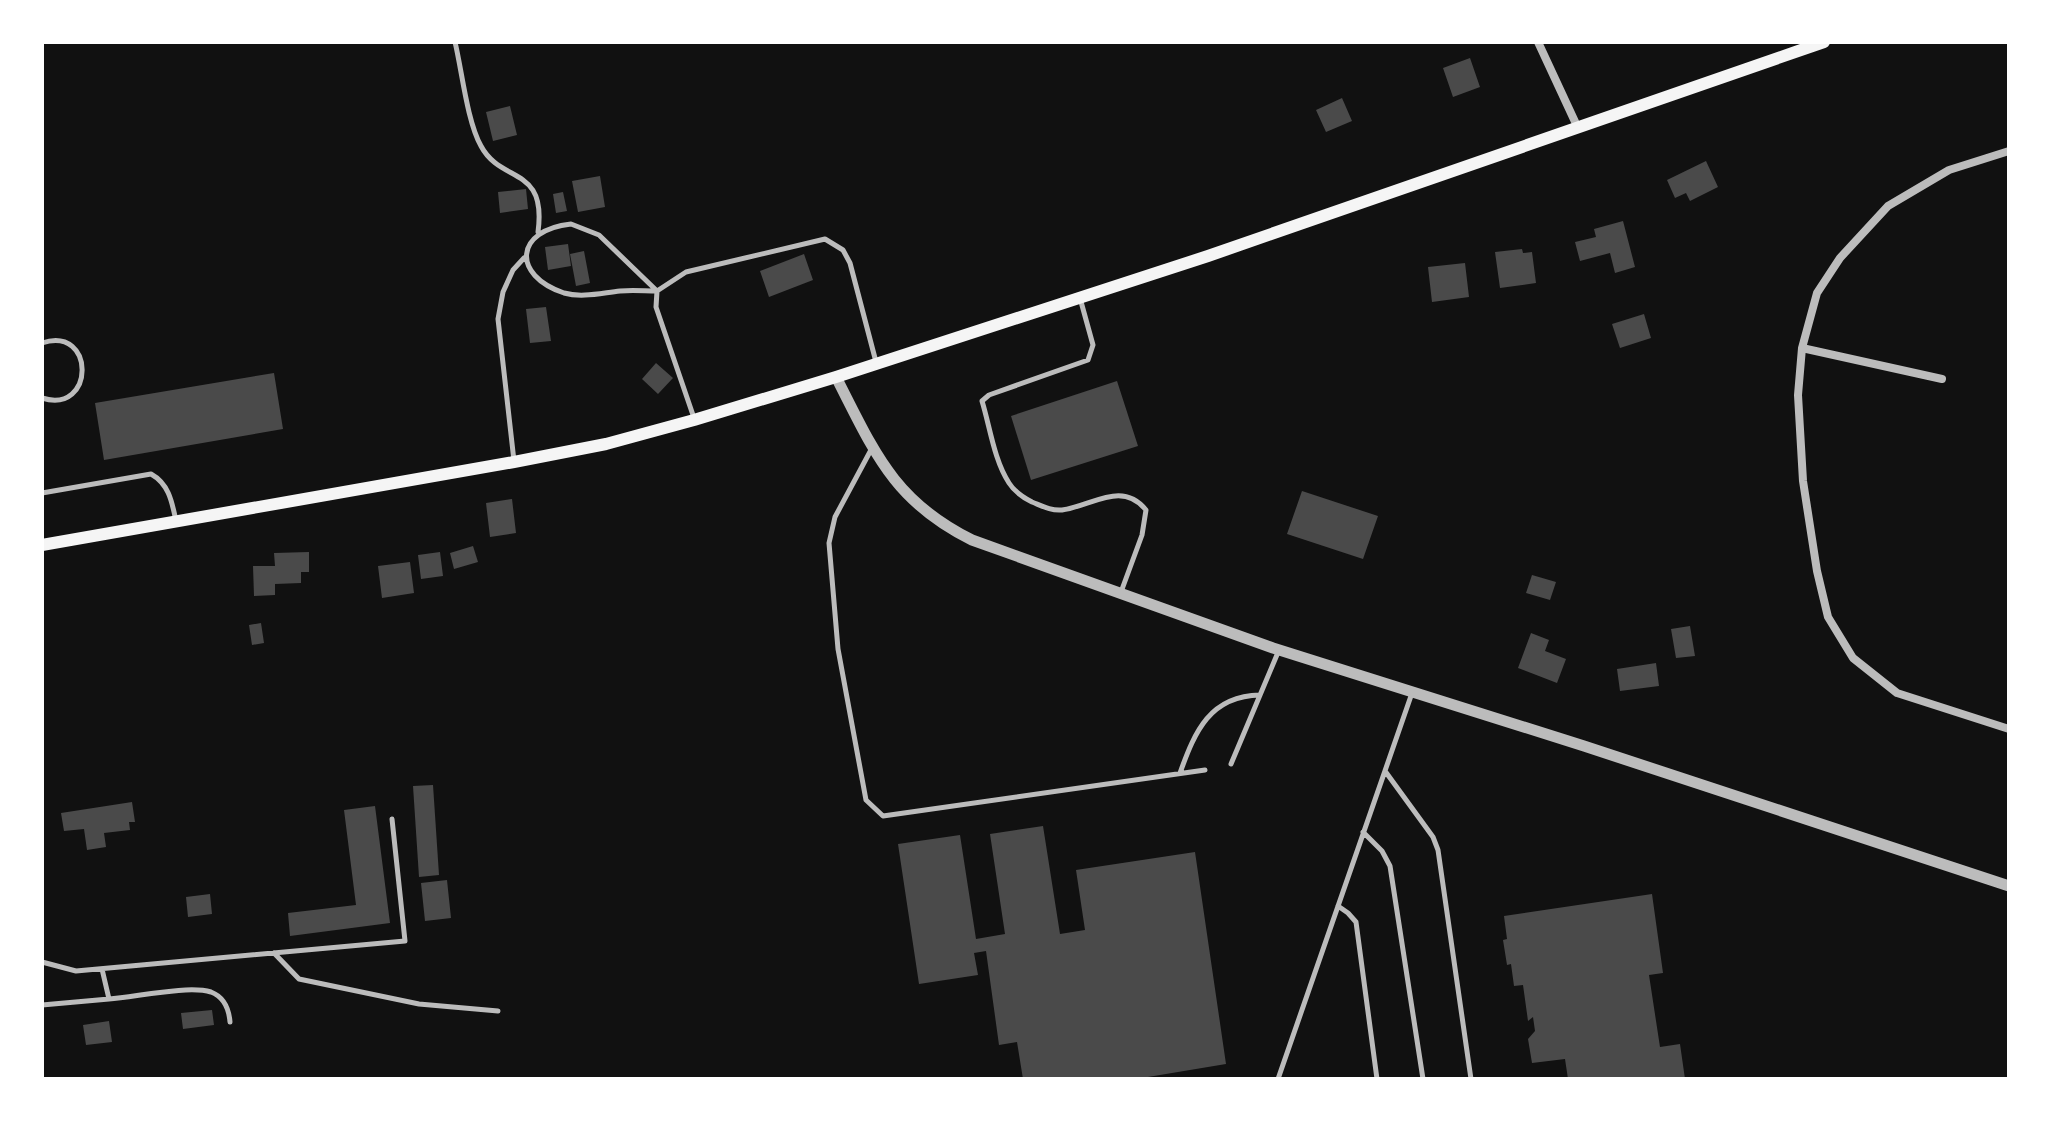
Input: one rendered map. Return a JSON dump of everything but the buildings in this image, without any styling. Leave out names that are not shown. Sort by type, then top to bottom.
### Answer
[{"type":"main road","points":[[42,545],[514,462],[606,444],[694,420],[1208,256],[1824,42]]},
{"type":"street","points":[[1538,42],[1577,126]]},
{"type":"street","points":[[2009,151],[1949,170],[1888,206],[1840,258],[1817,293],[1802,348],[1798,395],[1803,481],[1828,617],[1853,658],[1897,693],[2009,729]]},
{"type":"street","points":[[1802,348],[1942,379]]},
{"type":"street","points":[[836,377],[881,464],[908,497],[944,526],[972,540],[1279,650],[2009,886]]},
{"type":"lane","points":[[455,42],[480,145],[501,165],[521,178],[535,194],[541,212],[538,233]]},
{"type":"lane","points":[[514,462],[498,319],[503,292],[513,270],[538,233],[554,226],[571,224],[599,235],[657,291],[656,307],[660,321],[694,420]]},
{"type":"lane","points":[[524,258],[528,269],[547,286],[566,293],[657,291],[686,272],[825,239],[843,250],[850,263],[877,363]]},
{"type":"lane","points":[[1080,297],[1093,345],[1088,360],[989,395],[982,401],[1003,471],[1011,486],[1027,499],[1060,511],[1121,494],[1138,499],[1146,510],[1142,535],[1121,593]]},
{"type":"lane","points":[[42,343],[56,340],[74,348],[80,356],[83,375],[80,384],[66,397],[57,400],[42,398]]},
{"type":"lane","points":[[872,447],[835,517],[829,543],[838,649],[866,800],[883,816],[1205,770]]},
{"type":"lane","points":[[42,493],[151,474],[162,480],[171,498],[176,521]]},
{"type":"lane","points":[[1231,764],[1279,650]]},
{"type":"lane","points":[[1278,1079],[1412,692]]},
{"type":"lane","points":[[1180,773],[1212,711],[1232,698],[1260,695]]},
{"type":"lane","points":[[1385,771],[1433,837],[1438,850],[1471,1079]]},
{"type":"lane","points":[[42,962],[76,971],[405,941],[392,819]]},
{"type":"lane","points":[[1363,832],[1382,851],[1390,866],[1423,1079]]},
{"type":"lane","points":[[1338,906],[1356,922],[1377,1079]]},
{"type":"lane","points":[[274,953],[299,979],[419,1004],[498,1011]]},
{"type":"lane","points":[[102,968],[109,999]]},
{"type":"lane","points":[[42,1005],[195,990],[214,993],[229,1010],[230,1022]]}]
